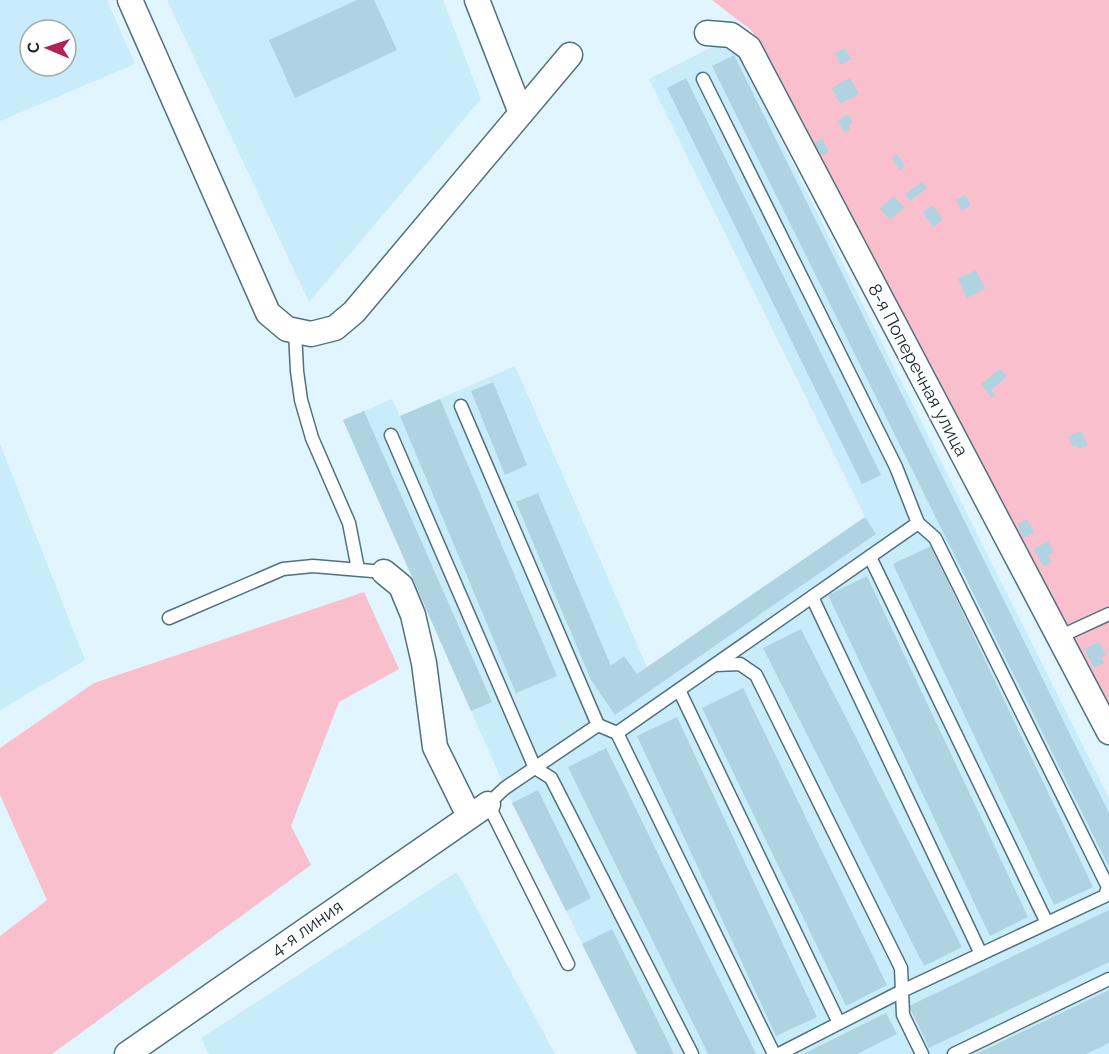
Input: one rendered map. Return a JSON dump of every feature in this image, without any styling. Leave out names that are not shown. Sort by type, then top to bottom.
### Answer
[{"type":"street","points":[[130,0],[268,313],[287,329],[311,334],[335,328],[354,312],[570,55]]},
{"type":"street","points":[[477,0],[521,113]]},
{"type":"street","name":"8-я Поперечная улица","points":[[707,33],[730,35],[748,48],[1109,732]]},
{"type":"street","points":[[384,572],[401,586],[413,615],[424,663],[435,747],[478,810]]},
{"type":"street","name":"4-я линия","points":[[127,1054],[478,810]]},
{"type":"lane","points":[[703,79],[896,467],[918,523],[935,538],[1108,887],[1105,896],[902,991],[779,1054]]},
{"type":"lane","points":[[295,330],[301,400],[312,438],[349,522],[358,569]]},
{"type":"lane","points":[[461,406],[598,725],[617,733],[774,1054]]},
{"type":"lane","points":[[391,435],[535,768],[551,778],[692,1054]]},
{"type":"lane","points":[[617,733],[918,523]]},
{"type":"lane","points":[[870,557],[1047,923]]},
{"type":"lane","points":[[169,618],[283,569],[313,566],[384,572]]},
{"type":"lane","points":[[812,597],[981,954]]},
{"type":"lane","points":[[1059,637],[1109,614]]},
{"type":"lane","points":[[715,665],[740,664],[756,675],[901,968],[903,1015],[922,1054]]},
{"type":"lane","points":[[679,690],[839,1023]]},
{"type":"lane","points":[[568,964],[478,810],[505,788],[598,725]]},
{"type":"lane","points":[[954,1054],[1109,979]]},
{"type":"shaded area","points":[[0,0],[107,0],[135,64],[0,121]]},
{"type":"shaded area","points":[[167,0],[443,0],[481,99],[309,302]]},
{"type":"shaded area","points":[[712,0],[1109,0],[1109,723],[752,31]]},
{"type":"shaded area","points":[[730,38],[1109,798],[1109,1054],[637,1054],[505,788],[343,420],[392,399],[400,416],[515,366],[647,667],[865,517],[649,79]]},
{"type":"shaded area","points":[[0,444],[85,660],[0,710]]},
{"type":"shaded area","points":[[364,592],[399,669],[339,702],[291,826],[311,865],[52,1054],[0,1054],[0,936],[47,900],[0,795],[0,748],[94,683]]},
{"type":"shaded area","points":[[457,872],[555,1054],[209,1054],[201,1038]]},
{"type":"building","points":[[357,0],[374,0],[397,50],[295,98],[269,40]]},
{"type":"building","points":[[845,48],[851,59],[841,65],[835,53]]},
{"type":"building","points":[[734,55],[1109,813],[1109,867],[712,66]]},
{"type":"building","points":[[686,78],[881,475],[862,484],[667,88]]},
{"type":"building","points":[[850,78],[859,94],[840,104],[832,88]]},
{"type":"building","points":[[848,114],[853,122],[849,125],[851,128],[845,132],[837,121]]},
{"type":"building","points":[[822,139],[829,151],[822,156],[814,143]]},
{"type":"building","points":[[897,154],[905,166],[900,170],[892,158]]},
{"type":"building","points":[[922,182],[927,188],[910,201],[905,194]]},
{"type":"building","points":[[965,195],[971,205],[962,211],[956,200]]},
{"type":"building","points":[[894,196],[904,208],[890,220],[880,208]]},
{"type":"building","points":[[933,205],[943,220],[933,227],[923,212]]},
{"type":"building","points":[[976,270],[985,289],[967,298],[958,279]]},
{"type":"building","points":[[1000,369],[1007,377],[991,390],[995,395],[992,398],[981,384]]},
{"type":"building","points":[[493,382],[527,465],[505,475],[471,391]]},
{"type":"building","points":[[440,399],[557,676],[516,693],[400,416]]},
{"type":"building","points":[[364,411],[492,702],[471,711],[343,420]]},
{"type":"building","points":[[1081,431],[1088,445],[1079,449],[1077,445],[1073,447],[1068,437]]},
{"type":"building","points":[[538,493],[611,666],[624,656],[637,674],[865,517],[876,534],[615,715],[591,680],[516,502]]},
{"type":"building","points":[[1027,519],[1034,532],[1024,538],[1017,524]]},
{"type":"building","points":[[1048,541],[1054,552],[1048,555],[1052,562],[1043,566],[1034,549]]},
{"type":"building","points":[[931,546],[1093,887],[1054,905],[893,564]]},
{"type":"building","points":[[867,576],[1028,917],[990,936],[828,595]]},
{"type":"building","points":[[801,629],[962,947],[924,966],[763,648]]},
{"type":"building","points":[[1099,642],[1106,655],[1101,658],[1104,663],[1094,668],[1084,649]]},
{"type":"building","points":[[743,688],[887,985],[846,1006],[702,708]]},
{"type":"building","points":[[677,717],[817,1017],[776,1036],[637,736]]},
{"type":"building","points":[[606,748],[756,1054],[708,1054],[568,767]]},
{"type":"building","points":[[538,790],[591,898],[566,911],[512,803]]},
{"type":"building","points":[[1109,910],[1109,962],[929,1048],[909,1006]]},
{"type":"building","points":[[612,929],[674,1054],[637,1054],[582,944]]},
{"type":"building","points":[[1109,990],[1109,1043],[1086,1054],[976,1054]]},
{"type":"building","points":[[886,1013],[897,1034],[857,1054],[803,1054]]}]
